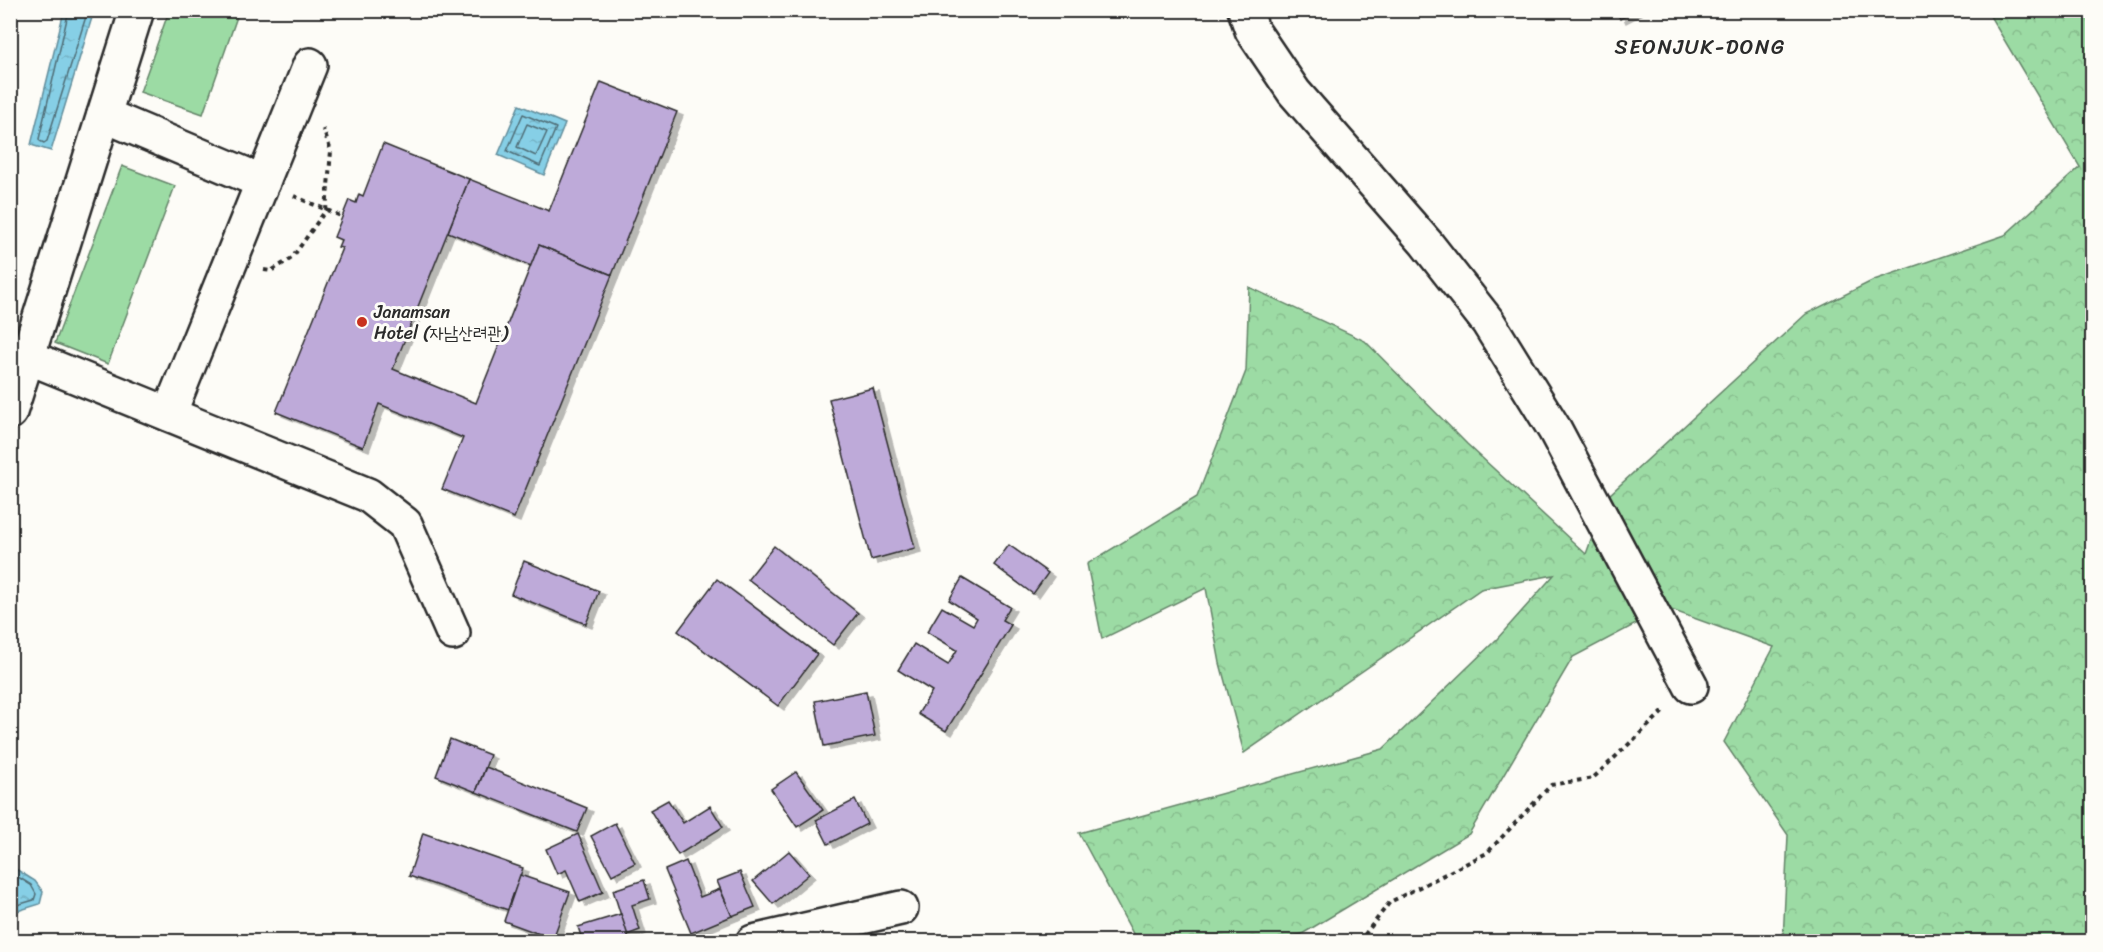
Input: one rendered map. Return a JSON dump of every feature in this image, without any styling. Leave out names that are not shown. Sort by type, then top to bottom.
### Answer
[{"type":"street","points":[[10,412],[137,10]]},
{"type":"street","points":[[1245,10],[1252,30],[1294,92],[1426,243],[1488,322],[1555,430],[1691,686]]},
{"type":"street","points":[[169,414],[228,270],[277,188],[295,103],[310,65]]},
{"type":"street","points":[[104,115],[277,188]]},
{"type":"street","points":[[28,357],[368,495],[405,524],[453,633]]},
{"type":"street","points":[[753,942],[902,908]]},
{"type":"path","points":[[228,270],[271,271],[292,258],[326,210],[331,151],[322,128],[295,103]]},
{"type":"path","points":[[277,188],[342,217]]},
{"type":"path","points":[[1359,942],[1390,902],[1487,853],[1551,785],[1593,778],[1691,686]]},
{"type":"green space","points":[[169,11],[239,11],[203,114],[140,92]]},
{"type":"green space","points":[[1987,11],[2092,11],[2092,941],[1783,941],[1788,835],[1724,742],[1774,647],[1666,608],[1573,657],[1469,834],[1302,934],[1271,942],[1137,941],[1079,833],[1383,749],[1497,639],[1554,575],[1481,589],[1244,753],[1220,663],[1206,588],[1102,639],[1087,564],[1197,497],[1246,371],[1249,287],[1365,341],[1467,444],[1586,554],[1607,497],[1806,314],[1874,280],[2005,235],[2080,167]]},
{"type":"green space","points":[[122,166],[175,186],[108,364],[55,343]]},
{"type":"water","points":[[64,11],[94,11],[51,151],[31,145]]},
{"type":"water","points":[[519,105],[565,124],[544,175],[498,155]]},
{"type":"water","points":[[11,866],[35,881],[43,892],[40,904],[11,913]]},
{"type":"building","points":[[1616,10],[1637,10],[1620,19]]},
{"type":"building","points":[[601,82],[677,112],[612,275],[539,245],[531,266],[448,232],[469,179],[549,211]]},
{"type":"building","name":"Janamsan Hotel (자남산려관)","points":[[383,144],[469,179],[393,369],[476,403],[539,245],[612,275],[514,518],[442,489],[463,438],[379,404],[363,447],[276,412],[342,248],[338,247],[341,240],[334,237],[349,200],[356,203],[359,194],[363,196]]},
{"type":"building","points":[[873,388],[915,548],[871,560],[829,399]]},
{"type":"building","points":[[1009,545],[1048,573],[1033,594],[994,565]]},
{"type":"building","points":[[774,546],[858,613],[833,645],[748,579]]},
{"type":"building","points":[[524,561],[599,591],[586,624],[511,594]]},
{"type":"building","points":[[962,578],[1010,607],[1002,620],[1011,625],[946,731],[918,714],[932,691],[898,670],[914,644],[948,665],[957,650],[927,632],[942,607],[973,625],[977,618],[949,600]]},
{"type":"building","points":[[717,579],[817,654],[778,706],[678,631]]},
{"type":"building","points":[[866,691],[875,736],[824,746],[815,701]]},
{"type":"building","points":[[450,739],[490,755],[476,792],[436,776]]},
{"type":"building","points":[[486,767],[587,808],[577,832],[476,792]]},
{"type":"building","points":[[796,772],[823,810],[797,827],[771,789]]},
{"type":"building","points":[[668,800],[683,823],[710,806],[723,827],[678,855],[650,810]]},
{"type":"building","points":[[855,800],[867,824],[828,844],[816,820]]},
{"type":"building","points":[[615,823],[635,863],[612,875],[591,836]]},
{"type":"building","points":[[423,833],[523,868],[508,910],[409,876]]},
{"type":"building","points":[[578,834],[603,892],[580,902],[566,870],[557,874],[546,849]]},
{"type":"building","points":[[789,851],[809,874],[773,904],[753,881]]},
{"type":"building","points":[[686,861],[700,897],[720,889],[732,916],[691,933],[665,870]]},
{"type":"building","points":[[740,872],[755,907],[732,916],[717,881]]},
{"type":"building","points":[[520,875],[570,892],[553,939],[504,921]]},
{"type":"building","points":[[644,880],[650,899],[632,905],[640,930],[627,935],[613,890]]},
{"type":"building","points":[[621,914],[630,942],[583,942],[578,927]]},
{"type":"place","name":"Janamsan Hotel (자남산려관)","points":[[362,322]]},
{"type":"district","name":"SEONJUK-DONG","points":[[1700,47]]}]
